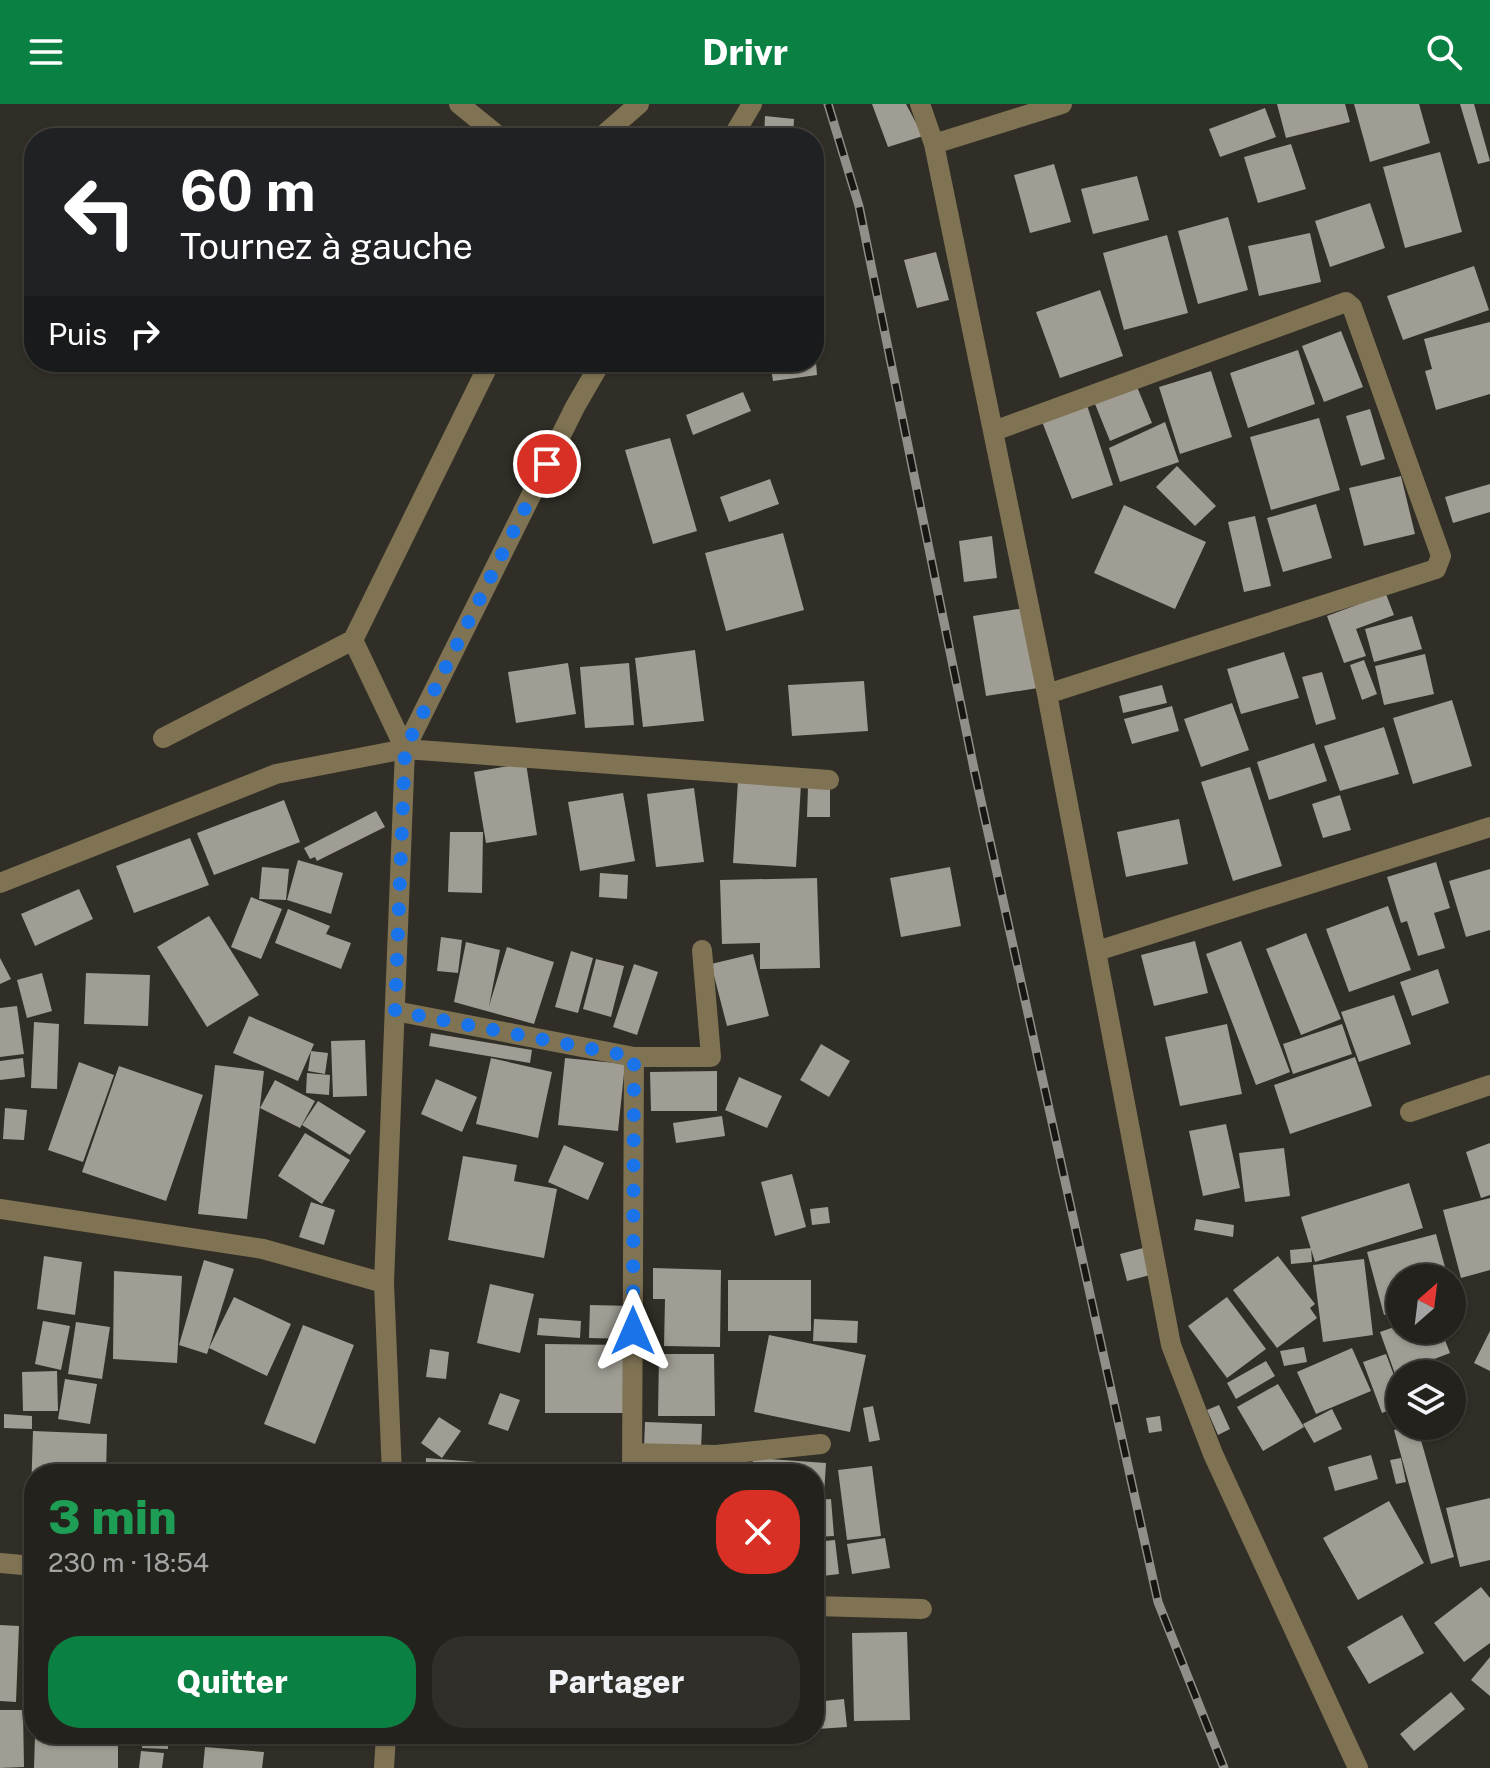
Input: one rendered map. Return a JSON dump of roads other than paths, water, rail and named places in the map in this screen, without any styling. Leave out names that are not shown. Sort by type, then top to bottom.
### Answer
[{"type":"street","points":[[459,104],[489,128]]},
{"type":"street","points":[[611,128],[639,104]]},
{"type":"street","points":[[738,128],[752,104]]},
{"type":"street","points":[[920,104],[934,144],[994,431],[1171,1345],[1213,1454],[1358,1768]]},
{"type":"street","points":[[934,144],[1062,104]]},
{"type":"street","points":[[994,431],[1346,302],[1352,307],[1441,556],[1436,569],[1047,694]]},
{"type":"street","points":[[163,738],[353,640],[485,372]]},
{"type":"street","points":[[392,1464],[384,1283],[405,749],[595,372]]},
{"type":"street","points":[[353,640],[405,749]]},
{"type":"street","points":[[0,883],[276,774],[405,749],[829,780]]},
{"type":"street","points":[[1097,951],[1490,827]]},
{"type":"street","points":[[395,1011],[634,1057],[711,1057],[702,950]]},
{"type":"street","points":[[632,1464],[634,1057]]},
{"type":"street","points":[[1410,1112],[1490,1085]]},
{"type":"street","points":[[0,1209],[263,1249],[384,1283]]},
{"type":"street","points":[[633,1453],[716,1455],[821,1444]]},
{"type":"street","points":[[0,1563],[24,1565]]},
{"type":"street","points":[[824,1606],[922,1609]]},
{"type":"street","points":[[384,1768],[385,1744]]},
{"type":"railway","points":[[828,104],[859,206],[974,769],[1158,1602],[1224,1768]]}]
